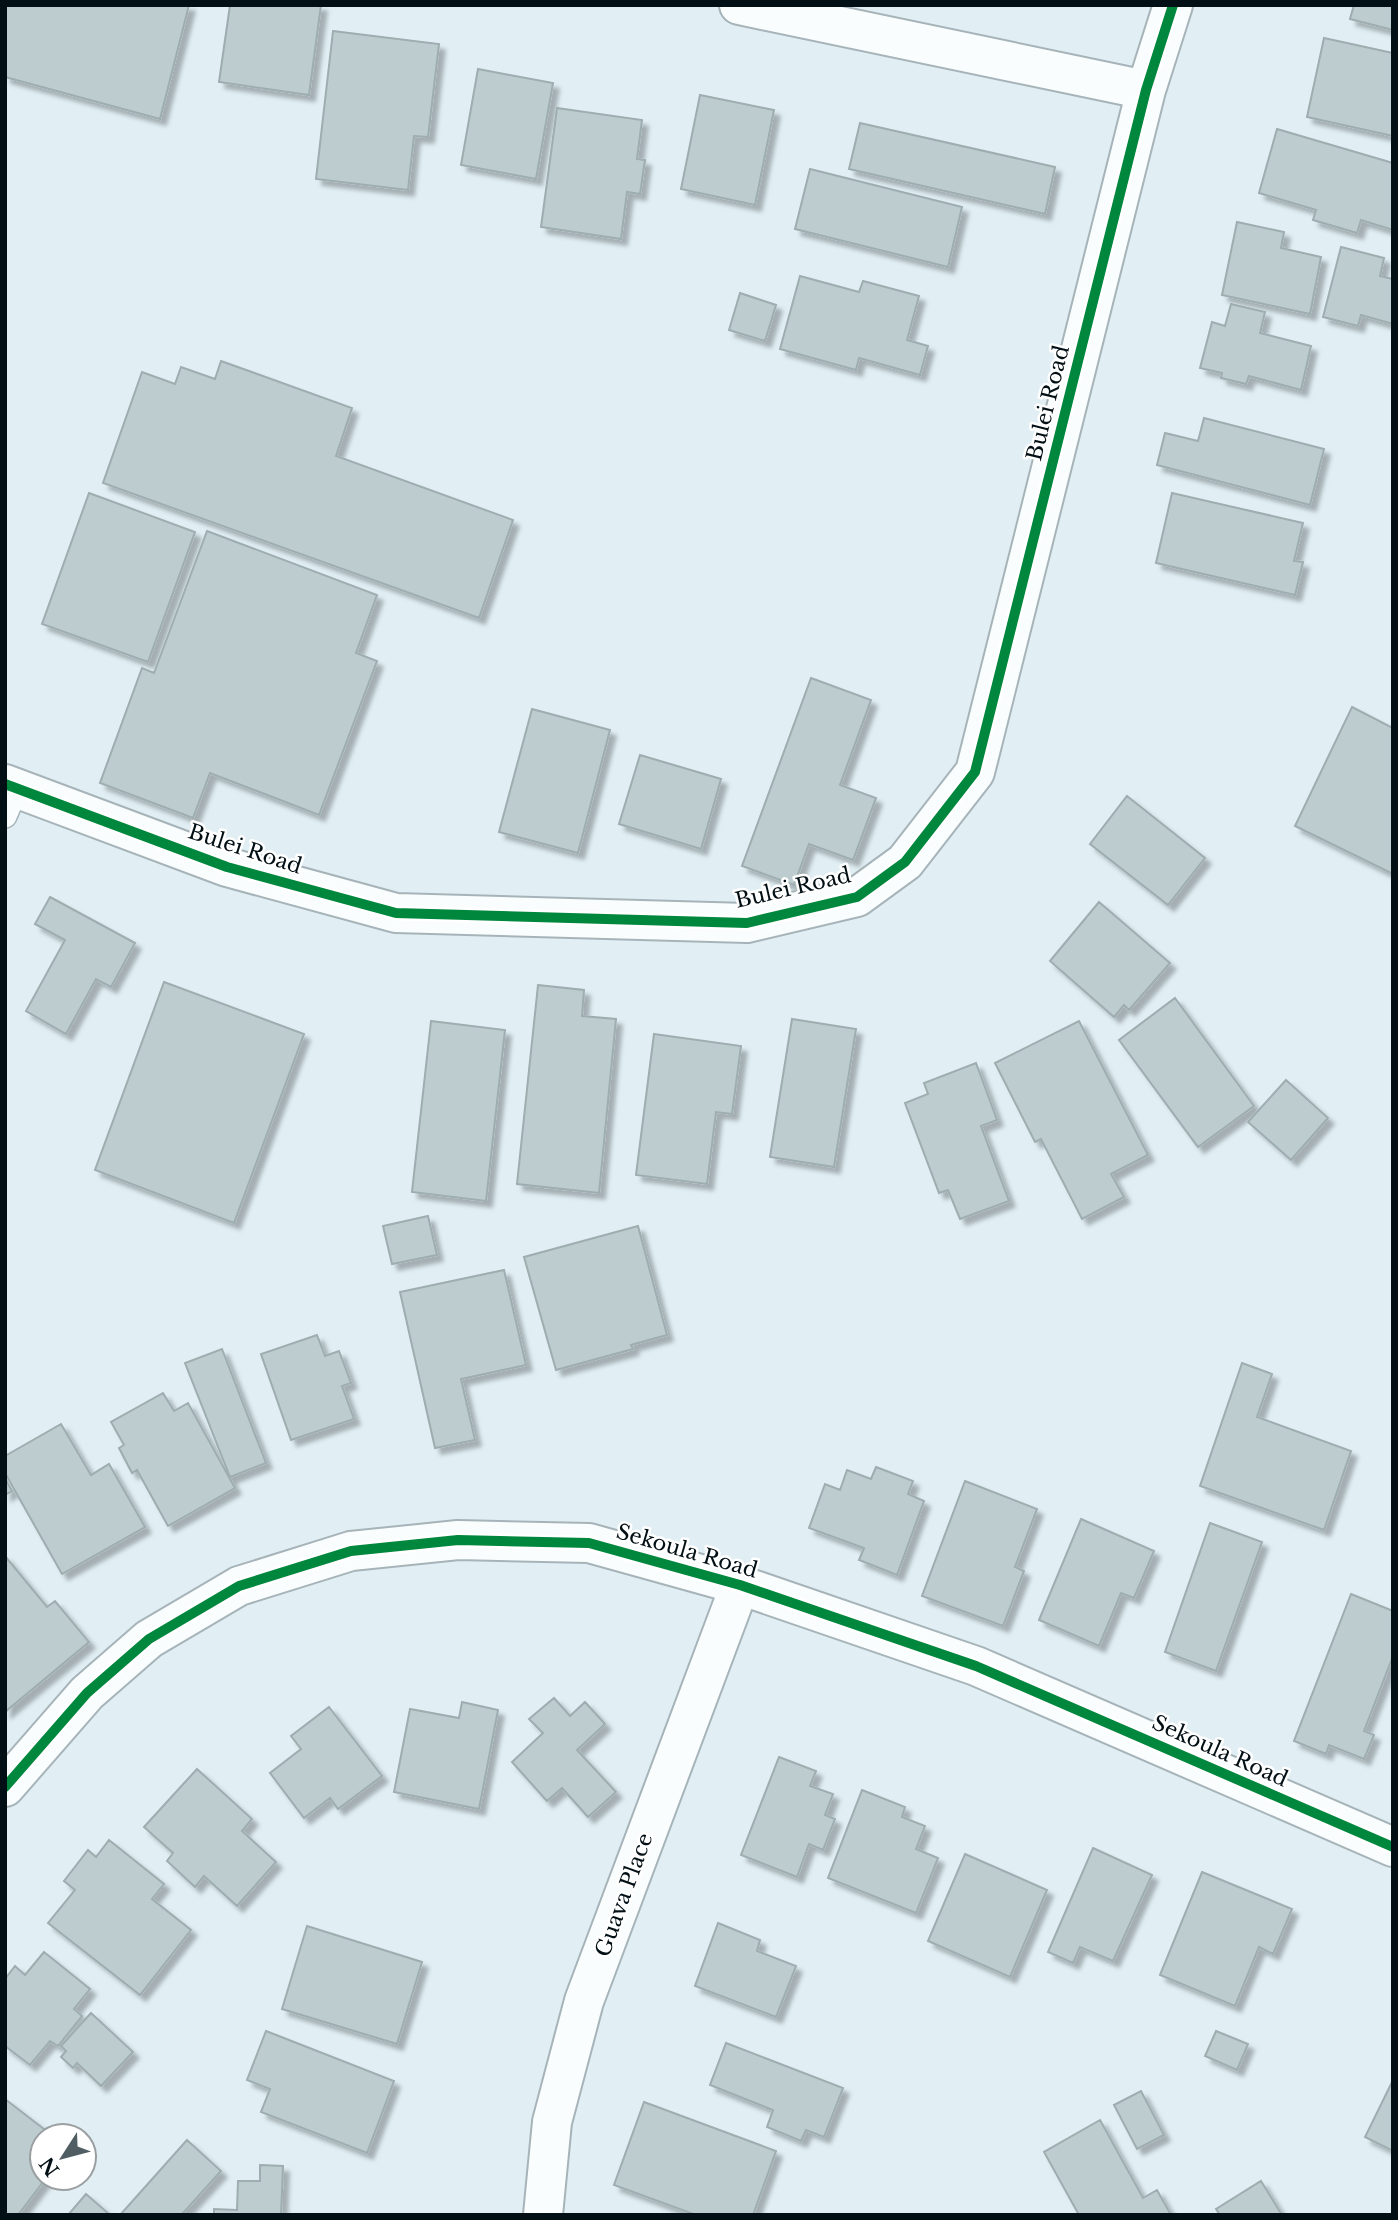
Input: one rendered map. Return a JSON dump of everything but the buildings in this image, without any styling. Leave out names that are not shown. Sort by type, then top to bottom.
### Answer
[{"type":"street","points":[[739,5],[1146,90]]},
{"type":"street","name":"Bulei Road","points":[[9,796],[227,867],[396,913],[747,923],[857,897],[905,862],[975,772],[1146,90],[1173,5]]},
{"type":"street","name":"Sekoula Road","points":[[5,1787],[87,1693],[149,1639],[239,1586],[351,1551],[458,1540],[589,1543],[740,1585],[976,1666],[1393,1847]]},
{"type":"street","name":"Guava Place","points":[[543,2215],[552,2122],[584,2001],[740,1585]]},
{"type":"cycle path","points":[[5,784],[227,867],[396,913],[747,923],[857,897],[905,862],[975,772],[1146,90],[1173,5]]},
{"type":"cycle path","points":[[5,1787],[87,1693],[149,1639],[239,1586],[351,1551],[458,1540],[589,1543],[740,1585],[976,1666],[1393,1847]]}]
